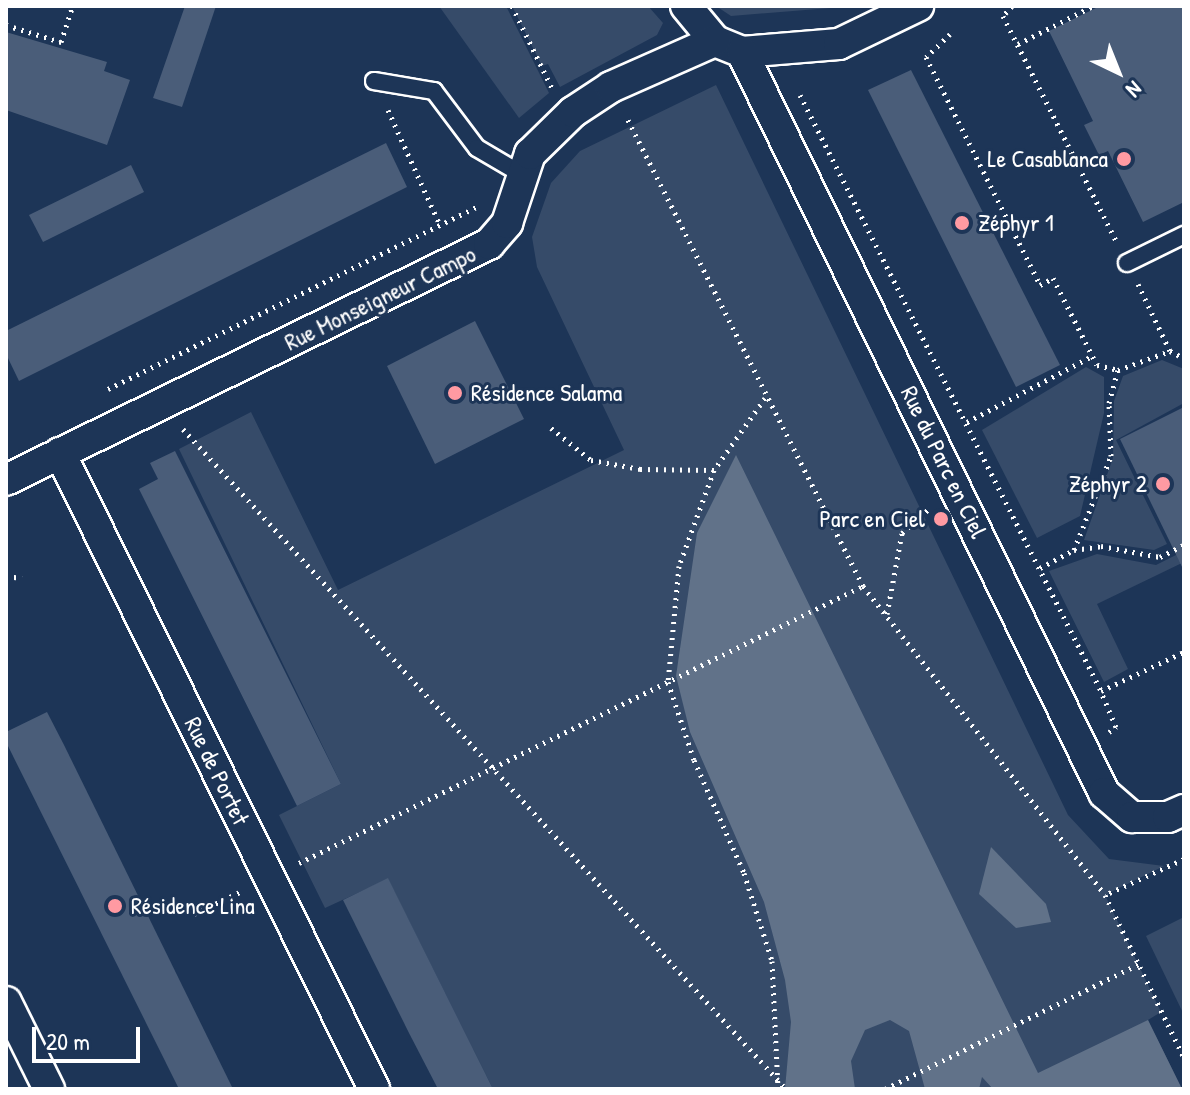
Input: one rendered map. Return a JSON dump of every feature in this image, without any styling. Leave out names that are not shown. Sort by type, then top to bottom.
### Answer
[{"type":"street","name":"Rue du Parc en Ciel","points":[[686,6],[728,46],[770,110],[1104,793],[1132,817],[1168,817],[1184,810]]},
{"type":"street","name":"Rue Monseigneur Campo","points":[[6,480],[456,262],[500,235],[530,154],[567,118],[611,87],[728,46],[839,44],[918,6]]},
{"type":"street","name":"Rue de Portet","points":[[60,453],[374,1089]]},
{"type":"street","points":[[6,1002],[49,1089]]},
{"type":"lane","points":[[374,81],[434,91],[477,148],[522,180]]},
{"type":"lane","points":[[1127,263],[1184,235]]},
{"type":"path","points":[[6,25],[61,42],[73,6]]},
{"type":"path","points":[[512,6],[567,118]]},
{"type":"path","points":[[1012,6],[1003,16],[1170,351],[1184,358]]},
{"type":"path","points":[[1018,44],[1093,6]]},
{"type":"path","points":[[950,34],[926,57],[1040,285],[1053,278],[1092,356],[1106,370],[1118,370],[1170,351]]},
{"type":"path","points":[[374,81],[456,262]]},
{"type":"path","points":[[611,87],[765,398],[863,586],[1105,895],[1184,1058]]},
{"type":"path","points":[[770,110],[803,94],[1101,691],[1116,727],[1082,746]]},
{"type":"path","points":[[104,392],[522,180]]},
{"type":"path","points":[[967,422],[1092,356]]},
{"type":"path","points":[[1074,550],[1111,456],[1109,403],[1118,370]]},
{"type":"path","points":[[765,398],[714,470],[679,566],[668,682],[694,760],[744,873],[772,961],[778,1089]]},
{"type":"path","points":[[161,405],[786,1089]]},
{"type":"path","points":[[551,428],[591,460],[640,469],[714,470]]},
{"type":"path","points":[[886,615],[902,533],[956,485]]},
{"type":"path","points":[[1040,568],[1074,550],[1101,546],[1160,557],[1184,545]]},
{"type":"path","points":[[6,576],[22,578]]},
{"type":"path","points":[[194,914],[863,586]]},
{"type":"path","points":[[1101,691],[1184,652]]},
{"type":"path","points":[[1105,895],[1184,859]]},
{"type":"path","points":[[885,1089],[1139,964]]},
{"type":"shaded area","points":[[439,6],[506,6],[549,93],[519,118]]},
{"type":"shaded area","points":[[512,6],[648,6],[663,23],[657,35],[560,87],[548,64],[542,66]]},
{"type":"shaded area","points":[[716,6],[855,6],[731,16]]},
{"type":"shaded area","points":[[716,85],[1068,815],[1109,859],[1164,866],[1105,895],[1161,1012],[1148,1020],[1182,1089],[493,1089],[388,879],[325,908],[279,815],[341,784],[179,449],[251,412],[338,590],[624,450],[537,267],[532,237],[551,183],[580,151]]},
{"type":"shaded area","points":[[1162,360],[1184,369],[1184,403],[1116,440],[1167,544],[1154,550],[1084,540],[1113,458],[1114,401],[1123,376]]},
{"type":"shaded area","points":[[1086,367],[1104,377],[1104,413],[1080,516],[1037,538],[982,430]]},
{"type":"shaded area","points":[[736,455],[1038,1073],[1148,1020],[1182,1089],[993,1089],[982,1077],[979,1089],[925,1089],[909,1031],[890,1020],[865,1030],[851,1061],[855,1089],[785,1089],[791,1022],[785,980],[764,902],[690,732],[676,676],[697,533]]},
{"type":"shaded area","points":[[1184,551],[1184,562],[1097,604],[1128,669],[1104,682],[1049,571],[1097,554],[1156,565]]},
{"type":"shaded area","points":[[991,847],[1046,904],[1051,922],[1016,928],[979,894]]},
{"type":"shaded area","points":[[1184,917],[1184,1015],[1146,936]]},
{"type":"building","points":[[185,6],[216,6],[182,107],[153,98]]},
{"type":"building","points":[[1100,6],[1184,6],[1184,202],[1143,222],[1108,151],[1099,155],[1084,125],[1093,121],[1049,31]]},
{"type":"building","points":[[6,32],[107,62],[104,71],[130,80],[107,145],[6,110]]},
{"type":"building","name":"Zéphyr 1","points":[[911,70],[1060,365],[1016,387],[868,90]]},
{"type":"building","points":[[386,143],[407,187],[19,381],[6,354],[6,331]]},
{"type":"building","points":[[131,165],[144,192],[43,242],[29,215]]},
{"type":"building","name":"Résidence Salama","points":[[475,321],[524,419],[435,464],[387,366]]},
{"type":"building","name":"Zéphyr 2","points":[[1184,407],[1184,571],[1120,439]]},
{"type":"building","points":[[175,451],[341,784],[297,806],[139,489],[158,479],[150,463]]},
{"type":"building","name":"Résidence Lina","points":[[47,712],[233,1089],[179,1089],[6,742],[6,732]]},
{"type":"building","points":[[388,878],[493,1089],[438,1089],[409,1033],[343,900]]},
{"type":"place","name":"Le Casablanca","points":[[1124,159]]},
{"type":"place","name":"Zéphyr 1","points":[[962,223]]},
{"type":"place","name":"Résidence Salama","points":[[455,393]]},
{"type":"place","name":"Zéphyr 2","points":[[1163,484]]},
{"type":"place","name":"Parc en Ciel","points":[[941,519]]},
{"type":"place","name":"Résidence Lina","points":[[115,906]]}]
